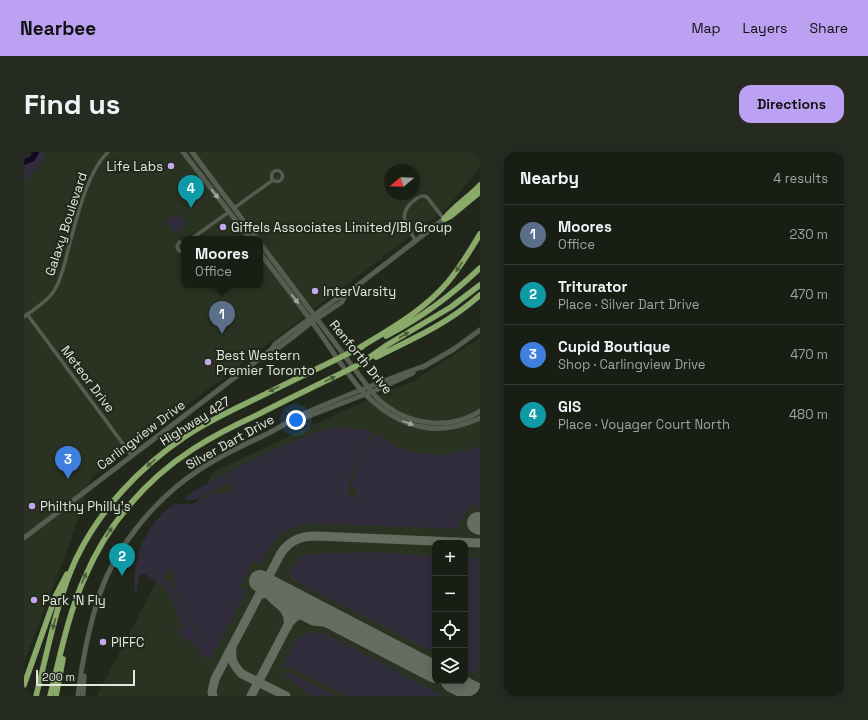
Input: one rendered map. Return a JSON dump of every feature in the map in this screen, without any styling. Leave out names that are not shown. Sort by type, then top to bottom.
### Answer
[{"type":"highway","points":[[444,219],[480,185]]},
{"type":"highway","points":[[444,219],[451,216],[480,192]]},
{"type":"highway","points":[[359,348],[416,312],[436,295],[455,273],[480,234]]},
{"type":"highway","name":"Highway 427","points":[[36,696],[57,613],[76,560],[94,528],[114,500],[141,472],[186,436],[217,418],[403,327],[425,313],[457,289],[480,268]]},
{"type":"highway","points":[[358,365],[451,307],[480,285]]},
{"type":"highway","name":"Highway 427","points":[[50,696],[80,588],[98,550],[124,511],[151,482],[177,460],[207,440],[425,333],[457,314],[480,295]]},
{"type":"highway","points":[[457,314],[480,299]]},
{"type":"highway","points":[[24,685],[56,595],[76,560]]},
{"type":"highway","points":[[56,696],[71,617]]},
{"type":"street","name":"Galaxy Boulevard","points":[[26,316],[39,306],[54,290],[67,258],[88,182],[97,166],[108,152]]},
{"type":"street","points":[[183,152],[248,236]]},
{"type":"street","points":[[192,152],[255,236]]},
{"type":"street","points":[[195,236],[273,180]]},
{"type":"street","points":[[416,241],[404,222],[405,211],[409,203],[420,196],[427,197],[444,219]]},
{"type":"street","name":"Carlingview Drive","points":[[24,538],[272,349],[278,348],[315,317],[342,302],[345,295],[444,219]]},
{"type":"street","points":[[181,242],[179,242],[177,246],[179,251],[181,251]]},
{"type":"street","name":"Renforth Drive","points":[[263,247],[368,387],[388,407],[409,418],[429,423],[458,420],[480,411]]},
{"type":"street","name":"Renforth Drive","points":[[263,257],[363,392],[384,411],[415,426],[438,429],[471,423],[480,418]]},
{"type":"street","name":"Meteor Drive","points":[[26,316],[132,456]]},
{"type":"street","name":"Silver Dart Drive","points":[[363,392],[372,392],[404,378],[454,348],[480,330]]},
{"type":"street","name":"Silver Dart Drive","points":[[78,696],[89,630],[101,591],[118,556],[146,516],[180,483],[222,456],[285,425],[363,392],[368,387],[424,366]]},
{"type":"street","name":"Silver Dart Drive","points":[[83,696],[84,663]]},
{"type":"shaded area","points":[[24,152],[45,152],[44,161],[24,182]]},
{"type":"shaded area","points":[[45,152],[480,152],[480,167],[446,209],[91,478],[85,500],[62,564],[24,662],[24,182],[44,161]]},
{"type":"shaded area","points":[[177,213],[186,224],[176,233],[166,221]]},
{"type":"shaded area","points":[[480,338],[480,696],[97,696],[213,472],[352,407],[413,381]]},
{"type":"shaded area","points":[[345,427],[371,432],[352,473],[348,489],[349,496],[355,498],[357,493],[352,487],[354,474],[372,438],[375,435],[378,435],[400,448],[420,453],[451,454],[480,446],[480,508],[471,504],[456,529],[310,523],[285,531],[269,548],[260,564],[253,561],[239,587],[246,591],[210,660],[198,654],[200,650],[200,641],[174,584],[173,577],[176,574],[175,572],[170,570],[165,573],[163,577],[175,590],[198,640],[198,648],[171,627],[178,631],[184,628],[166,588],[145,574],[140,574],[137,590],[134,590],[135,568],[141,545],[153,524],[174,504],[192,504],[215,493],[226,493],[234,489],[230,483],[233,482],[228,472],[268,452],[317,432],[326,429]]},
{"type":"shaded area","points":[[226,473],[230,482],[197,499],[185,501],[185,498],[189,494]]},
{"type":"shaded area","points":[[370,552],[432,556],[432,651],[289,577],[295,563],[307,554]]},
{"type":"shaded area","points":[[468,557],[480,558],[480,663],[474,674],[468,671]]},
{"type":"shaded area","points":[[313,632],[324,633],[444,696],[347,696],[293,668],[284,667],[283,665],[298,637]]},
{"type":"shaded area","points":[[288,672],[335,696],[312,696],[286,677],[284,674]]},
{"type":"waterway","points":[[24,162],[32,159],[36,152]]},
{"type":"taxiway","points":[[213,696],[212,691],[215,679],[281,553],[292,542],[301,538],[317,536],[480,543]]},
{"type":"taxiway","points":[[267,581],[269,595],[286,612],[288,626]]},
{"type":"taxiway","points":[[263,594],[270,591],[280,592]]},
{"type":"taxiway","points":[[276,602],[313,621],[343,624]]},
{"type":"taxiway","points":[[251,696],[289,623],[296,616],[304,612],[322,614]]},
{"type":"taxiway","points":[[232,650],[234,663],[242,674],[286,696]]},
{"type":"taxiway","points":[[462,687],[468,696]]},
{"type":"taxiway","points":[[478,696],[480,691]]},
{"type":"runway","points":[[260,581],[432,670]]},
{"type":"runway","points":[[458,684],[480,696]]},
{"type":"place","name":"Life Labs","points":[[171,166]]},
{"type":"place","name":"GIS","points":[[191,208]]},
{"type":"place","name":"Giffels Associates Limited/IBI Group","points":[[223,227]]},
{"type":"place","name":"InterVarsity","points":[[315,291]]},
{"type":"place","name":"Moores","points":[[222,334]]},
{"type":"place","name":"Best Western Premier Toronto","points":[[208,362]]},
{"type":"place","name":"Cupid Boutique","points":[[68,479]]},
{"type":"place","name":"Philthy Philly’s","points":[[32,506]]},
{"type":"place","name":"Triturator","points":[[122,576]]},
{"type":"place","name":"Park 'N Fly","points":[[34,600]]},
{"type":"place","name":"PIFFC","points":[[103,642]]}]
